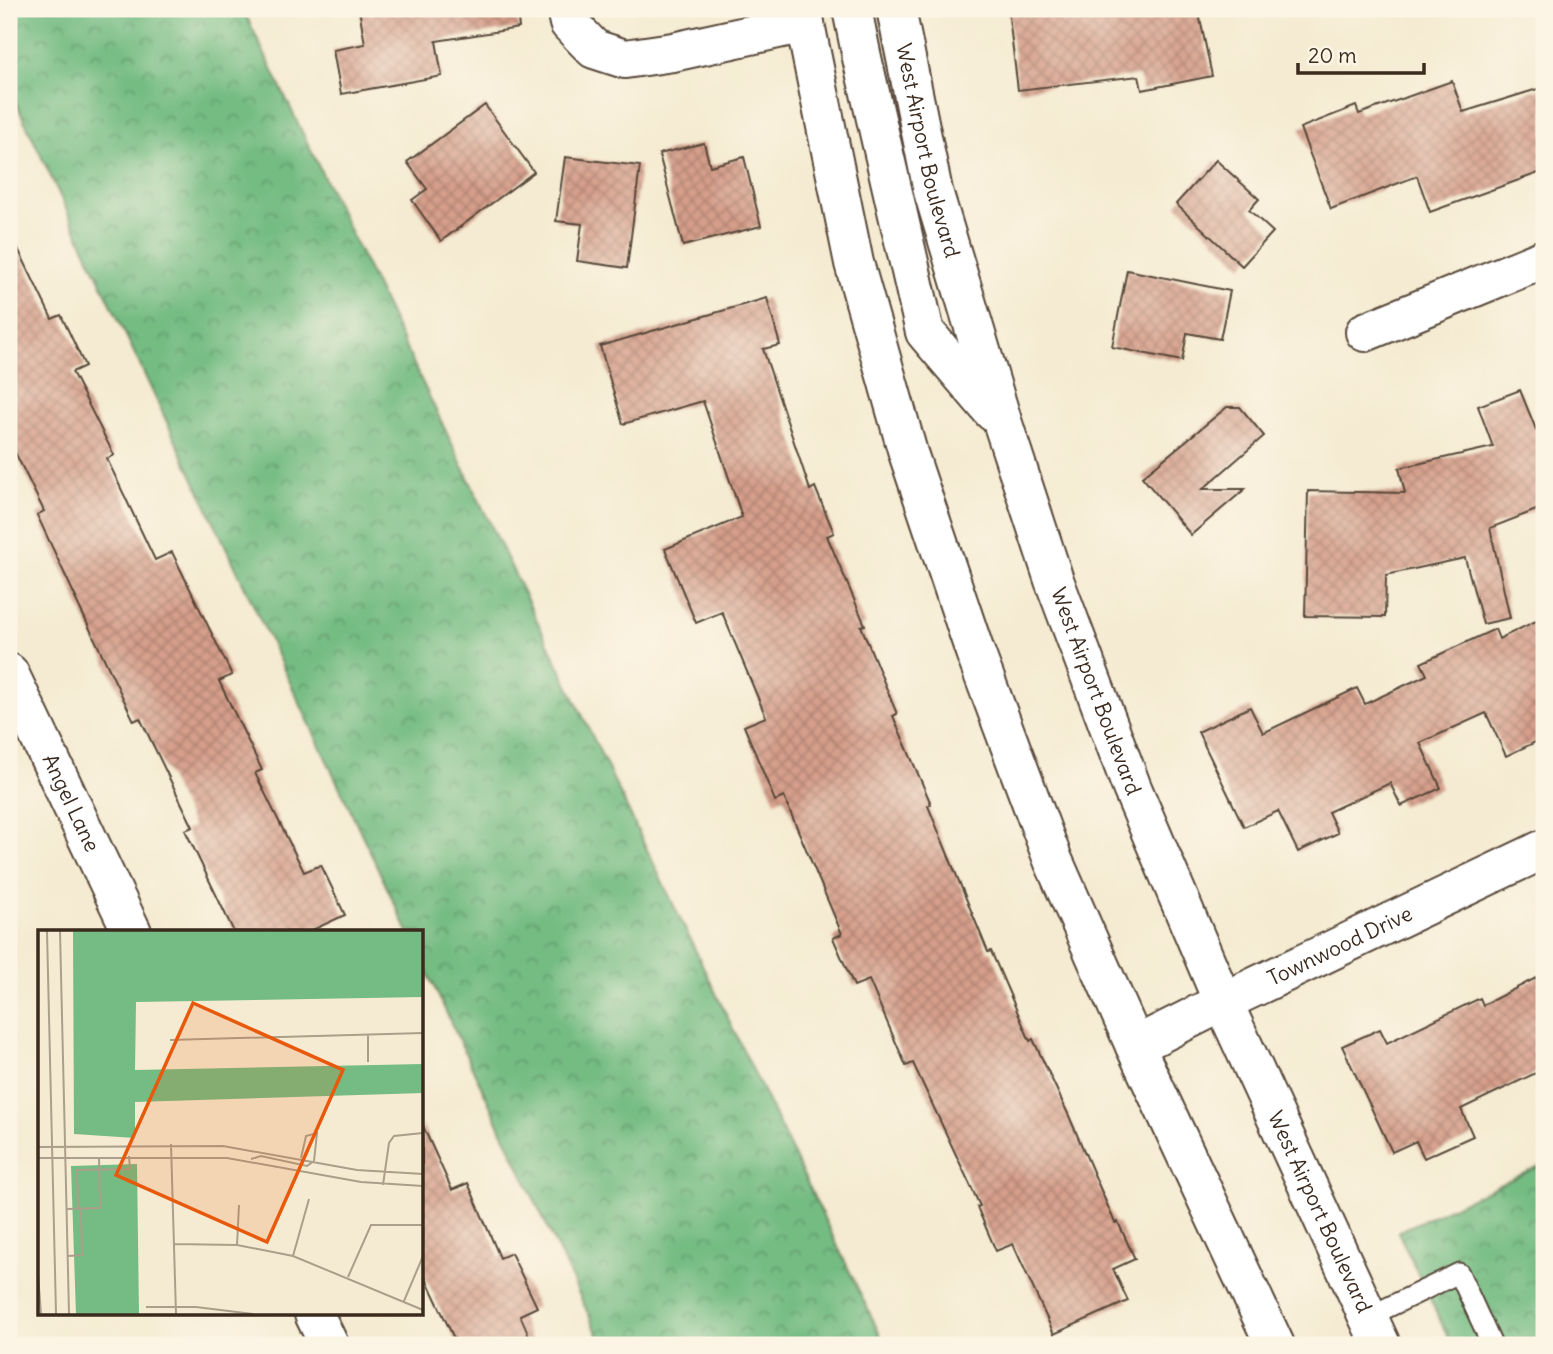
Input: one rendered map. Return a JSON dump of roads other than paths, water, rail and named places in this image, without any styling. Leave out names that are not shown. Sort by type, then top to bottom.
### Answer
[{"type":"main road","points":[[566,9],[569,23],[594,49],[625,59],[673,52],[803,16],[854,263],[908,453],[975,652],[1054,860],[1135,1046],[1275,1345]]},
{"type":"main road","points":[[852,9],[925,332],[1003,424]]},
{"type":"main road","name":"West Airport Boulevard","points":[[896,9],[933,191],[1003,424],[1054,580],[1132,788],[1223,1002],[1374,1331]]},
{"type":"main road","points":[[1365,332],[1544,259]]},
{"type":"main road","name":"Angel Lane","points":[[9,673],[131,930]]},
{"type":"main road","name":"Townwood Drive","points":[[1135,1046],[1544,849]]},
{"type":"main road","points":[[315,1316],[329,1345]]},
{"type":"lane","points":[[1374,1331],[1459,1273],[1492,1345]]}]
